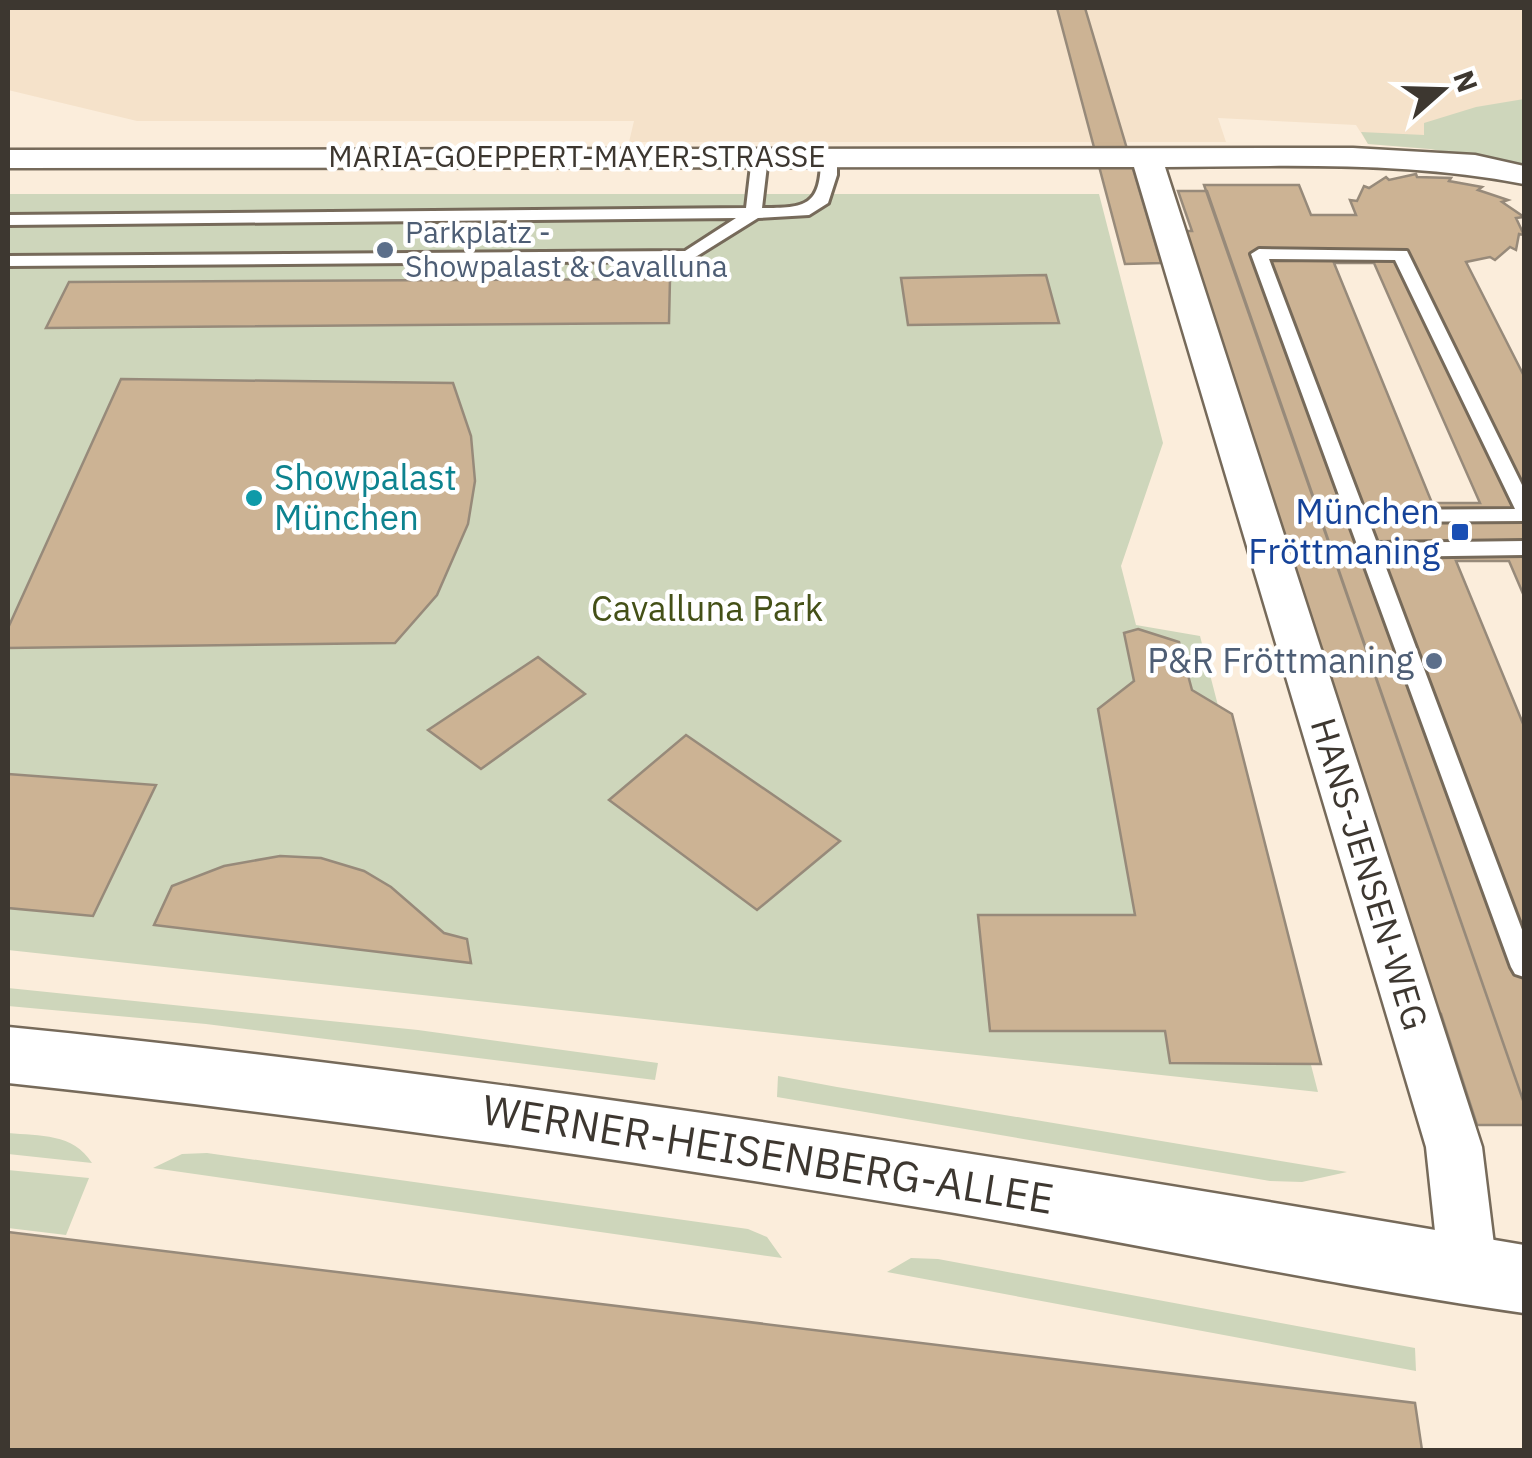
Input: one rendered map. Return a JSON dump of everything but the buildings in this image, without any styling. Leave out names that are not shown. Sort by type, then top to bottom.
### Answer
[{"type":"street","name":"MARIA-GOEPPERT-MAYER-STRASSE","points":[[8,159],[1148,158]]},
{"type":"street","points":[[1148,158],[1383,158],[1475,164],[1524,175]]},
{"type":"street","name":"HANS-JENSEN-WEG","points":[[1148,158],[1496,1274]]},
{"type":"street","name":"WERNER-HEISENBERG-ALLEE","points":[[8,1055],[162,1070],[543,1118],[856,1165],[1496,1274]]},
{"type":"lane","points":[[8,261],[689,256],[753,214],[760,157]]},
{"type":"lane","points":[[8,220],[753,214],[809,210],[820,203],[829,175],[829,157]]},
{"type":"lane","points":[[1355,516],[1524,512],[1401,254],[1258,254],[1355,516],[1524,967]]},
{"type":"lane","points":[[1368,550],[1524,548]]},
{"type":"shaded area","points":[[8,8],[1524,8],[1524,166],[1430,149],[1368,144],[1356,125],[1218,118],[1226,142],[629,142],[634,121],[137,121],[8,90]]},
{"type":"green space","points":[[1524,99],[1524,166],[1430,149],[1368,144],[1361,132],[1424,135],[1424,123],[1476,107]]},
{"type":"green space","name":"Cavalluna Park","points":[[8,194],[1099,194],[1163,443],[1121,566],[1136,625],[1200,636],[1318,1092],[8,950]]},
{"type":"green space","points":[[8,988],[418,1030],[658,1063],[655,1080],[206,1024],[8,1006]]},
{"type":"green space","points":[[778,1076],[1347,1172],[1302,1182],[1270,1181],[777,1097]]},
{"type":"green space","points":[[8,1133],[66,1141],[92,1163],[8,1154]]},
{"type":"green space","points":[[207,1153],[748,1229],[767,1237],[782,1258],[153,1168],[182,1154]]},
{"type":"green space","points":[[8,1170],[89,1178],[66,1235],[8,1228]]},
{"type":"green space","points":[[911,1258],[938,1259],[1415,1348],[1416,1371],[887,1272]]},
{"type":"place","name":"Parkplatz - Showpalast & Cavalluna","points":[[385,250]]},
{"type":"place","name":"Showpalast München","points":[[254,498]]},
{"type":"place","name":"München Fröttmaning","points":[[1460,532]]},
{"type":"place","name":"P&R Fröttmaning","points":[[1434,661]]}]
